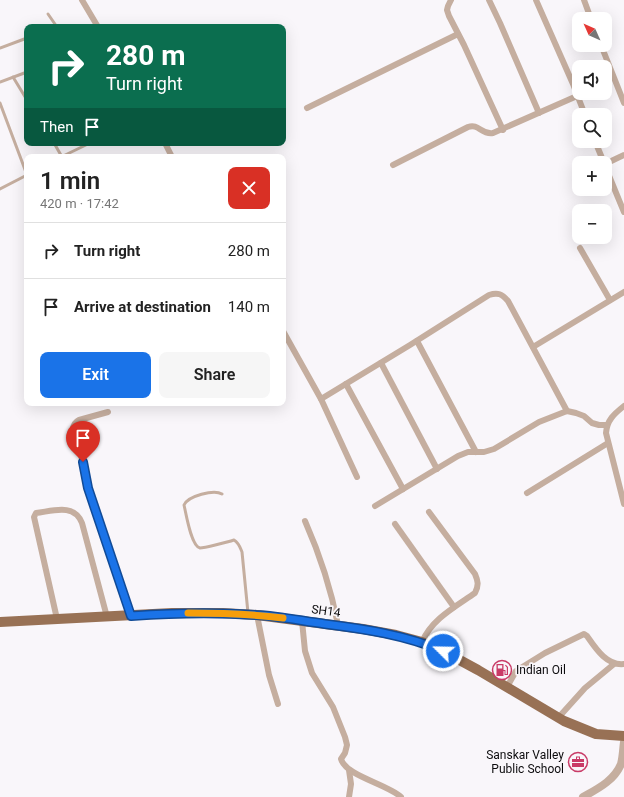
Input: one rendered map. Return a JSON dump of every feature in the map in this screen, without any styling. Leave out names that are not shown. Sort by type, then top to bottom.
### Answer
[{"type":"main road","name":"SH14","points":[[0,622],[172,613],[223,613],[338,625],[396,635],[422,642],[443,651],[558,718],[596,734],[624,736]]},
{"type":"street","points":[[82,0],[96,24]]},
{"type":"street","points":[[489,0],[539,113]]},
{"type":"street","points":[[536,0],[572,84]]},
{"type":"street","points":[[584,0],[588,12]]},
{"type":"street","points":[[448,2],[447,10],[449,16],[503,130]]},
{"type":"street","points":[[307,108],[458,34]]},
{"type":"street","points":[[604,52],[624,104]]},
{"type":"street","points":[[393,165],[472,125],[488,134],[503,130],[572,98]]},
{"type":"street","points":[[612,161],[624,155]]},
{"type":"street","points":[[612,182],[624,212]]},
{"type":"street","points":[[580,248],[610,300]]},
{"type":"street","points":[[533,347],[624,292]]},
{"type":"street","points":[[321,399],[490,295],[496,293],[503,295],[508,301],[567,411]]},
{"type":"street","points":[[286,336],[321,399],[357,477]]},
{"type":"street","points":[[417,341],[476,452]]},
{"type":"street","points":[[381,363],[437,469]]},
{"type":"street","points":[[346,384],[403,489]]},
{"type":"street","points":[[624,406],[606,425],[608,443],[622,490],[624,504]]},
{"type":"street","points":[[375,506],[458,456],[468,452],[484,452],[494,449],[539,422],[567,411],[584,416],[592,423],[606,425]]},
{"type":"street","points":[[108,412],[79,420],[73,426],[73,430],[83,462],[88,488],[131,616]]},
{"type":"street","points":[[526,493],[608,443]]},
{"type":"street","points":[[57,619],[34,517],[36,513],[63,510],[72,511],[79,516],[82,523],[107,617]]},
{"type":"street","points":[[422,642],[432,625],[454,607],[475,593],[478,588],[478,582],[474,574],[429,512]]},
{"type":"street","points":[[305,521],[324,568],[338,625]]},
{"type":"street","points":[[395,524],[454,607]]},
{"type":"street","points":[[253,615],[278,704]]},
{"type":"street","points":[[302,621],[305,651],[312,673],[333,707],[345,737],[347,745],[341,759],[343,764],[349,770],[401,797]]},
{"type":"street","points":[[507,687],[516,671],[545,653],[584,634],[604,657],[614,664],[624,664]]},
{"type":"street","points":[[558,718],[585,688],[614,664]]},
{"type":"street","points":[[583,797],[609,780],[616,773],[621,764],[624,742]]},
{"type":"street","points":[[349,770],[351,784],[349,797]]},
{"type":"lane","points":[[48,14],[55,24]]},
{"type":"lane","points":[[0,48],[24,39]]},
{"type":"lane","points":[[0,82],[24,73]]},
{"type":"lane","points":[[13,77],[24,95]]},
{"type":"lane","points":[[0,103],[24,167]]},
{"type":"lane","points":[[68,154],[84,146]]},
{"type":"lane","points":[[0,189],[24,177]]},
{"type":"lane","points":[[222,494],[219,492],[208,492],[187,500],[184,505],[192,539],[197,546],[205,547],[234,540],[237,542],[242,552],[253,615]]},
{"type":"slow traffic","points":[[188,613],[223,613],[283,618]]},
{"type":"place","name":"Indian Oil","points":[[502,670]]},
{"type":"place","name":"Sanskar Valley Public School","points":[[578,762]]},
{"type":"route","points":[[83,462],[88,488],[131,616],[172,613],[257,615],[338,625],[396,635],[422,642],[443,651]]}]
